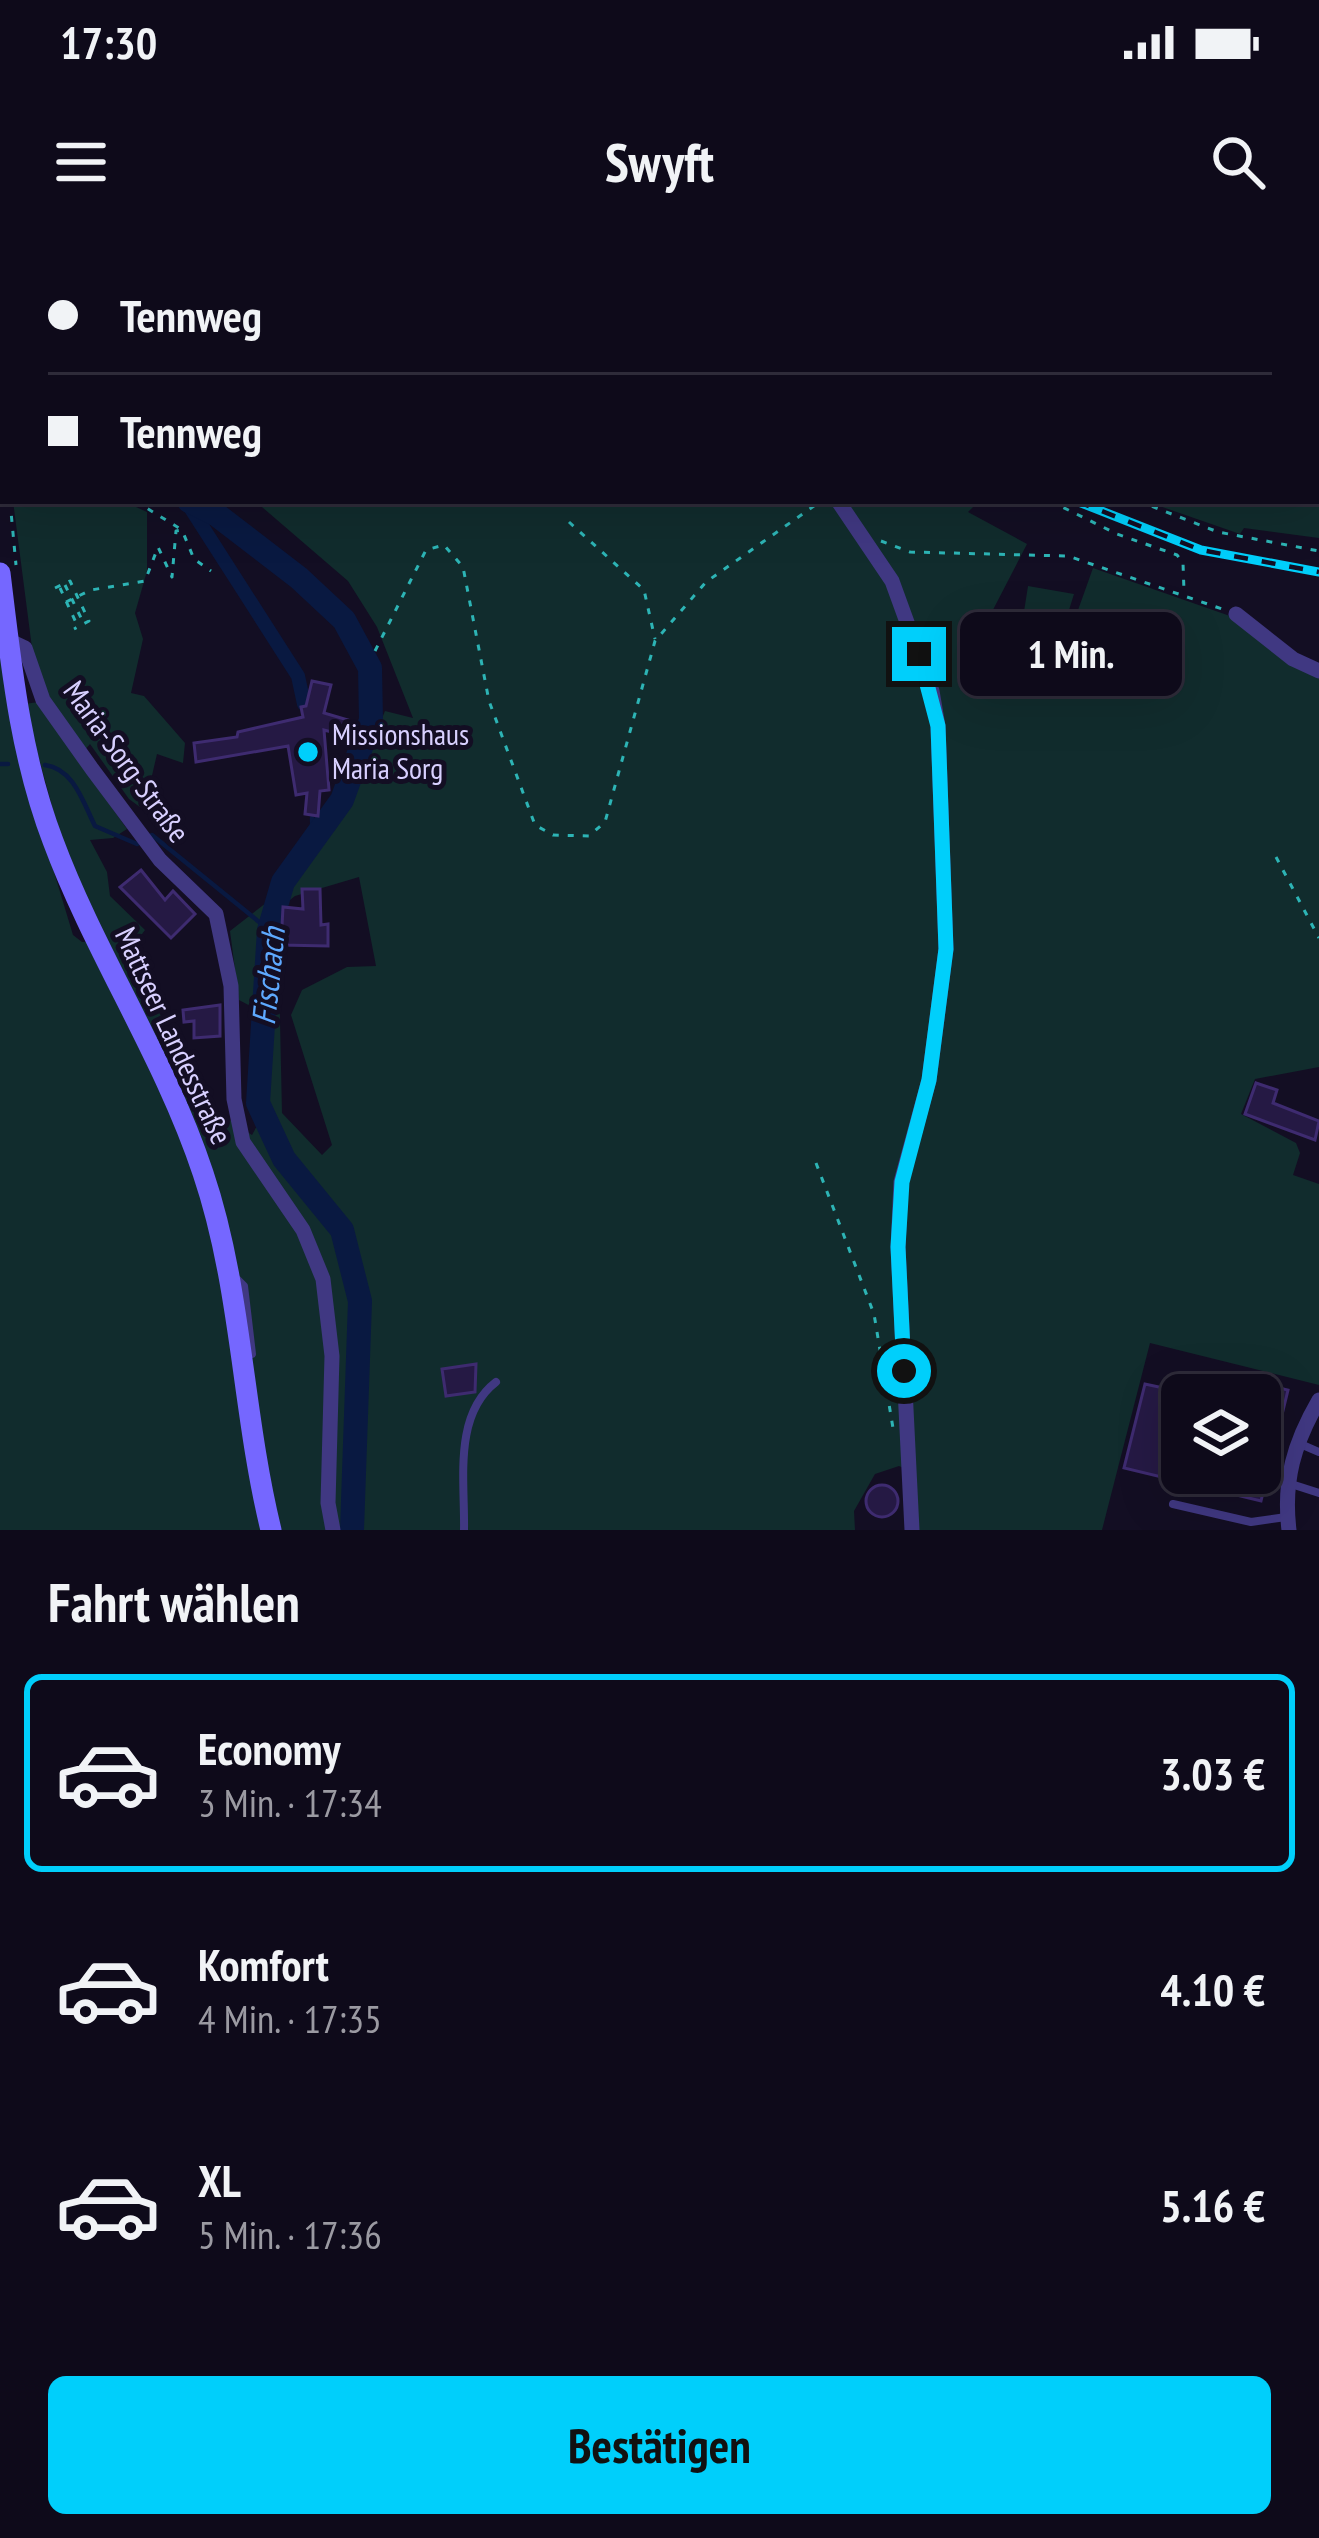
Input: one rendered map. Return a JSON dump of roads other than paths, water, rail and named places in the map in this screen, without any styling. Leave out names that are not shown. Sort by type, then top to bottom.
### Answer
[{"type":"main road","name":"Mattseer Landesstraße","points":[[0,573],[26,756],[51,837],[201,1167],[228,1271],[242,1377],[272,1530]]},
{"type":"street","points":[[840,504],[892,581],[932,691],[938,726],[946,929],[937,1030],[902,1182],[898,1247],[912,1530]]},
{"type":"street","points":[[1236,614],[1293,659],[1319,670]]},
{"type":"street","name":"Maria-Sorg-Straße","points":[[8,640],[25,648],[44,700],[144,840],[216,914],[230,986],[234,1099],[243,1142],[303,1230],[323,1279],[332,1356],[333,1530]]},
{"type":"street","points":[[1303,1530],[1288,1523],[1286,1483],[1298,1442],[1314,1419],[1319,1400]]},
{"type":"lane","points":[[464,1530],[466,1431],[476,1401],[496,1382]]},
{"type":"lane","points":[[1298,1442],[1319,1452]]},
{"type":"lane","points":[[1286,1483],[1318,1489]]},
{"type":"lane","points":[[1173,1504],[1251,1522],[1288,1523]]},
{"type":"waterway","points":[[188,504],[298,676],[304,704]]},
{"type":"waterway","name":"Fischach","points":[[195,504],[217,515],[299,578],[344,620],[370,668],[371,720],[342,800],[283,882],[269,930],[258,1103],[284,1159],[342,1230],[360,1301],[352,1530]]},
{"type":"waterway","points":[[0,764],[8,764]]},
{"type":"waterway","points":[[45,765],[70,780],[95,826],[137,844],[152,835],[269,930]]},
{"type":"waterway","points":[[312,818],[313,845]]},
{"type":"railway","points":[[1084,504],[1201,550],[1319,572]]},
{"type":"place","name":"Missionshaus Maria Sorg","points":[[308,752]]}]
